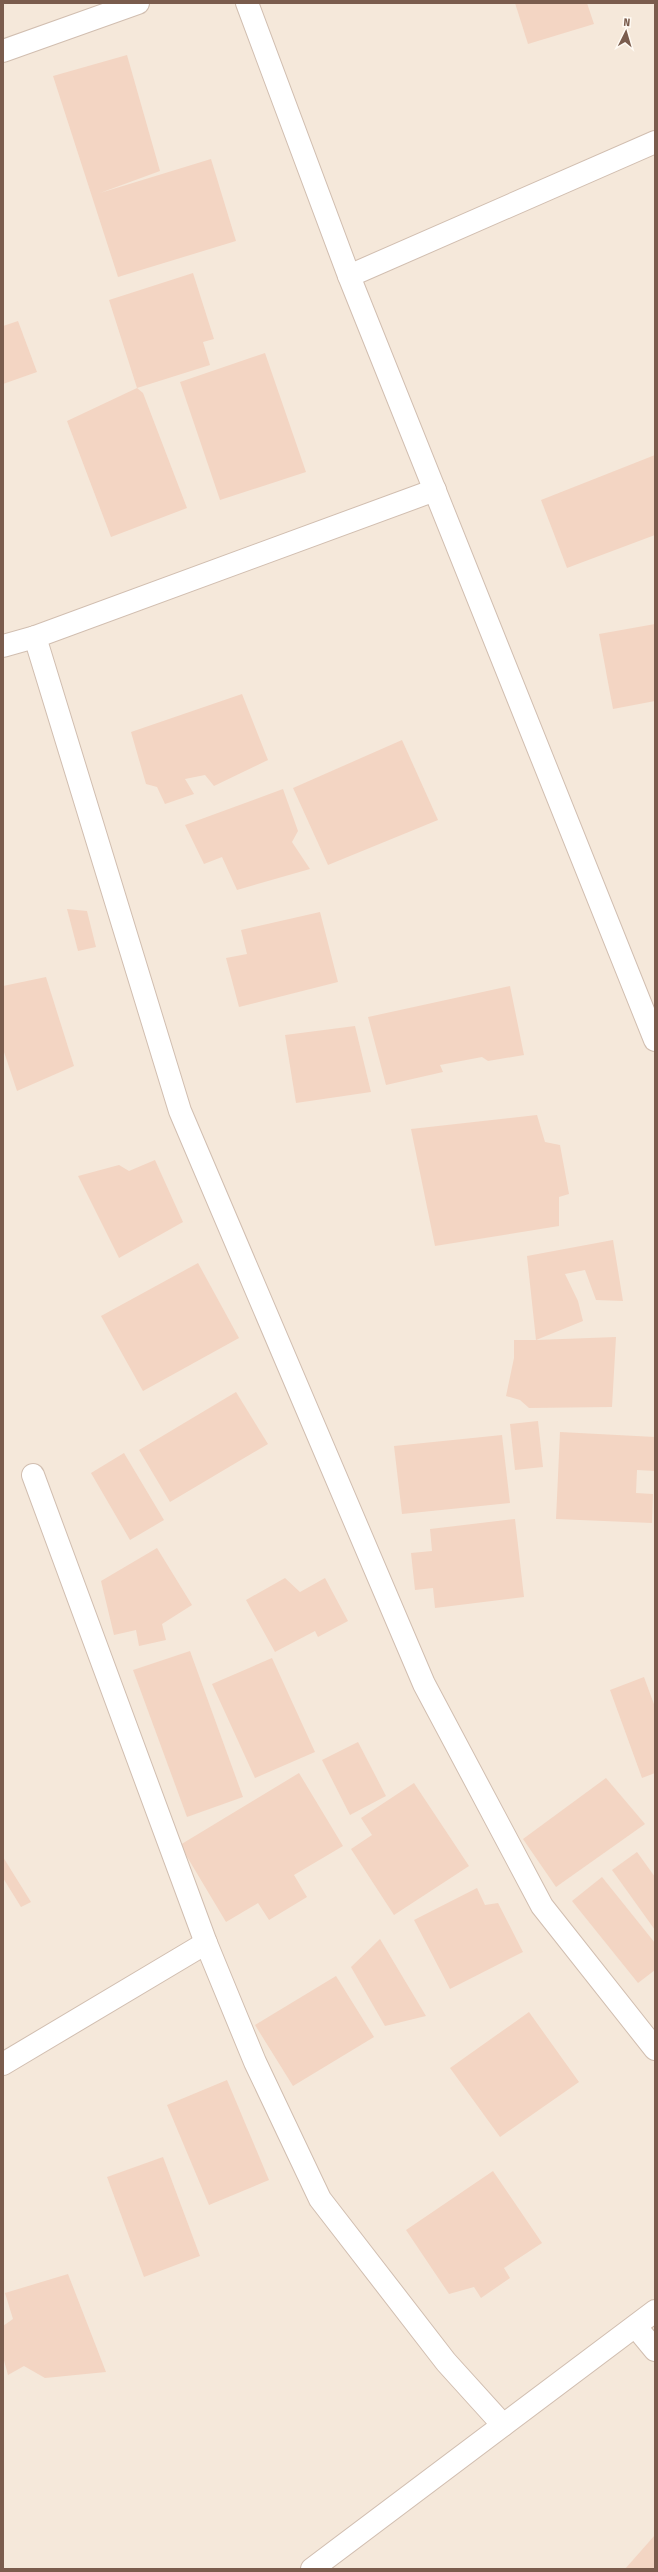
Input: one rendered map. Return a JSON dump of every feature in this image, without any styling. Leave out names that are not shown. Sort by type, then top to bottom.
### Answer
[{"type":"street","points":[[3,51],[138,3]]},
{"type":"street","points":[[247,3],[349,276],[435,490],[648,1002],[655,1040]]},
{"type":"street","points":[[349,276],[655,142]]},
{"type":"street","points":[[3,646],[35,637],[435,490]]},
{"type":"street","points":[[35,637],[180,1111],[424,1684],[542,1906],[655,2049]]},
{"type":"street","points":[[33,1475],[206,1943],[255,2062],[320,2198],[446,2362],[503,2425]]},
{"type":"street","points":[[3,2064],[206,1943]]},
{"type":"street","points":[[312,2569],[636,2327],[655,2311]]},
{"type":"street","points":[[636,2327],[655,2350]]},
{"type":"shaded area","points":[[3,3],[655,3],[655,2569],[3,2569]]},
{"type":"building","points":[[515,3],[587,3],[594,24],[528,44]]},
{"type":"building","points":[[127,55],[160,171],[100,193],[211,159],[236,241],[118,277],[53,76]]},
{"type":"building","points":[[193,273],[214,339],[203,342],[210,365],[137,388],[109,300]]},
{"type":"building","points":[[18,321],[37,372],[3,384],[3,326]]},
{"type":"building","points":[[265,353],[306,472],[220,500],[180,382]]},
{"type":"building","points":[[137,388],[143,393],[187,508],[111,537],[67,421]]},
{"type":"building","points":[[655,455],[655,535],[567,568],[541,500]]},
{"type":"building","points":[[655,624],[655,701],[613,709],[599,634]]},
{"type":"building","points":[[242,694],[268,760],[214,786],[205,775],[185,779],[194,794],[165,804],[157,787],[146,784],[131,732]]},
{"type":"building","points":[[402,740],[438,820],[328,865],[293,788]]},
{"type":"building","points":[[283,789],[298,831],[292,842],[310,869],[237,890],[222,857],[204,864],[185,825]]},
{"type":"building","points":[[67,909],[87,911],[96,947],[78,951]]},
{"type":"building","points":[[320,912],[338,982],[239,1007],[226,958],[247,954],[241,930]]},
{"type":"building","points":[[46,977],[74,1066],[17,1091],[3,1049],[3,986]]},
{"type":"building","points":[[510,986],[524,1055],[488,1061],[482,1057],[440,1065],[443,1072],[386,1085],[368,1017]]},
{"type":"building","points":[[355,1026],[371,1092],[296,1103],[285,1035]]},
{"type":"building","points":[[537,1115],[545,1142],[560,1145],[569,1194],[559,1197],[559,1226],[435,1246],[411,1129]]},
{"type":"building","points":[[155,1160],[183,1222],[119,1258],[78,1176],[119,1165],[129,1171]]},
{"type":"building","points":[[613,1240],[623,1301],[596,1300],[585,1270],[565,1274],[578,1301],[583,1321],[536,1340],[527,1256]]},
{"type":"building","points":[[198,1263],[239,1338],[143,1391],[101,1316]]},
{"type":"building","points":[[616,1337],[612,1407],[529,1408],[520,1400],[506,1396],[514,1358],[514,1340]]},
{"type":"building","points":[[236,1392],[268,1444],[170,1502],[139,1450]]},
{"type":"building","points":[[538,1421],[543,1467],[515,1470],[510,1424]]},
{"type":"building","points":[[560,1432],[655,1437],[655,1471],[637,1470],[636,1493],[653,1494],[652,1523],[556,1519]]},
{"type":"building","points":[[502,1435],[510,1503],[402,1514],[394,1446]]},
{"type":"building","points":[[124,1453],[164,1520],[130,1540],[91,1473]]},
{"type":"building","points":[[515,1519],[524,1597],[435,1608],[433,1588],[415,1590],[411,1553],[432,1551],[430,1529]]},
{"type":"building","points":[[157,1548],[192,1605],[162,1624],[166,1640],[139,1646],[136,1630],[114,1635],[101,1581]]},
{"type":"building","points":[[285,1578],[300,1592],[325,1578],[348,1621],[318,1637],[315,1631],[275,1652],[246,1600]]},
{"type":"building","points":[[190,1651],[243,1797],[187,1817],[133,1670]]},
{"type":"building","points":[[272,1658],[315,1752],[255,1778],[212,1684]]},
{"type":"building","points":[[644,1677],[655,1707],[655,1773],[642,1778],[610,1690]]},
{"type":"building","points":[[358,1742],[386,1796],[350,1815],[322,1760]]},
{"type":"building","points":[[299,1773],[343,1846],[294,1875],[307,1897],[269,1920],[258,1903],[226,1922],[180,1845]]},
{"type":"building","points":[[606,1778],[645,1824],[556,1887],[523,1839]]},
{"type":"building","points":[[414,1783],[469,1866],[394,1915],[351,1849],[372,1835],[361,1818]]},
{"type":"building","points":[[637,1852],[655,1877],[655,1930],[612,1870]]},
{"type":"building","points":[[3,1857],[31,1902],[21,1907],[3,1878]]},
{"type":"building","points":[[602,1877],[655,1943],[655,1970],[638,1983],[572,1901]]},
{"type":"building","points":[[477,1888],[485,1905],[498,1903],[523,1952],[450,1989],[414,1920]]},
{"type":"building","points":[[380,1939],[426,2016],[385,2026],[351,1967]]},
{"type":"building","points":[[336,1976],[374,2037],[293,2086],[255,2025]]},
{"type":"building","points":[[529,2012],[579,2082],[500,2137],[450,2068]]},
{"type":"building","points":[[227,2080],[269,2180],[209,2205],[167,2105]]},
{"type":"building","points":[[163,2157],[200,2256],[144,2277],[107,2177]]},
{"type":"building","points":[[493,2171],[542,2243],[504,2268],[510,2278],[481,2298],[474,2287],[449,2294],[406,2230]]},
{"type":"building","points":[[68,2274],[106,2372],[45,2378],[24,2366],[8,2375],[3,2357],[3,2326],[13,2319],[5,2293]]},
{"type":"building","points":[[655,2535],[655,2569],[625,2569]]}]
